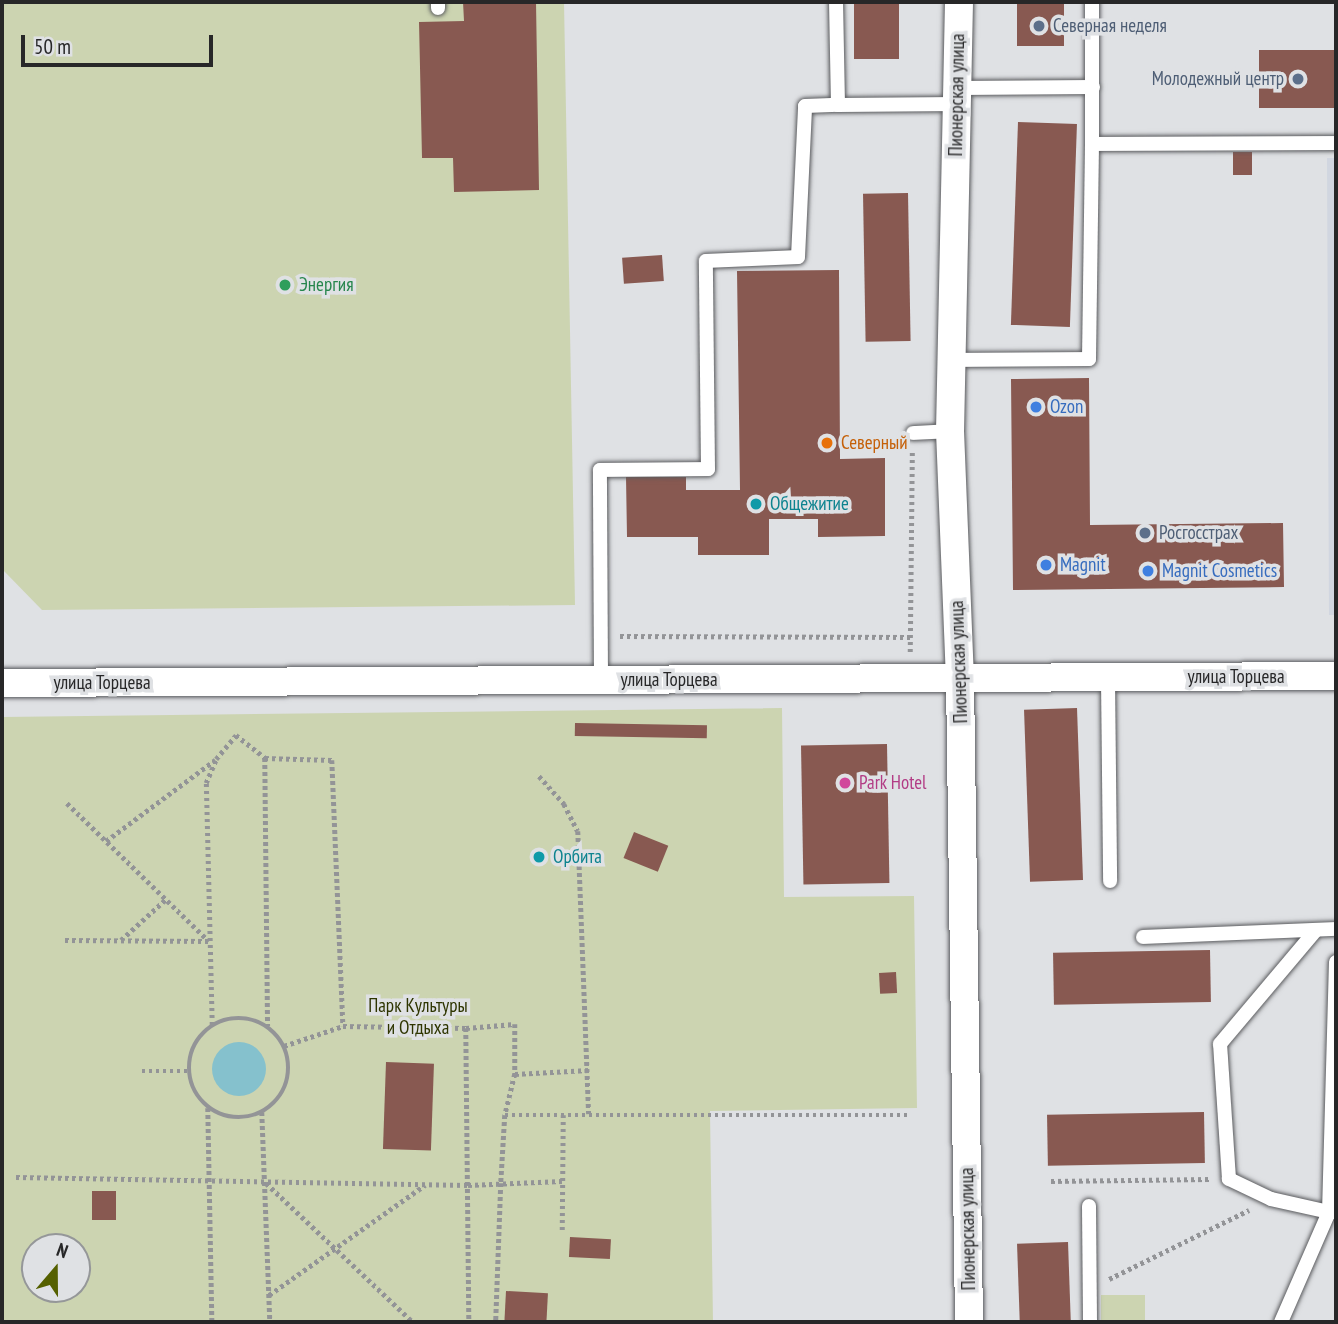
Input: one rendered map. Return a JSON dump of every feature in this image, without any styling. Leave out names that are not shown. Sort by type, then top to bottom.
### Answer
[{"type":"street","name":"Пионерская улица","points":[[959,2],[950,431],[960,678],[969,1322]]},
{"type":"street","name":"улица Торцева","points":[[2,683],[1336,676]]},
{"type":"lane","points":[[836,2],[838,105]]},
{"type":"lane","points":[[950,360],[1089,359],[1093,144],[1092,2]]},
{"type":"lane","points":[[601,680],[600,470],[708,469],[706,261],[798,257],[805,106],[1093,87]]},
{"type":"lane","points":[[1093,144],[1336,143]]},
{"type":"lane","points":[[913,433],[950,431]]},
{"type":"lane","points":[[1108,678],[1110,881]]},
{"type":"lane","points":[[1143,937],[1336,929]]},
{"type":"lane","points":[[1315,931],[1220,1044],[1229,1179],[1271,1199],[1333,1212]]},
{"type":"lane","points":[[1281,1322],[1333,1212],[1336,962]]},
{"type":"lane","points":[[1089,1206],[1090,1322]]},
{"type":"path","points":[[910,652],[913,433]]},
{"type":"path","points":[[601,636],[910,637]]},
{"type":"path","points":[[106,841],[216,759],[236,735],[265,758],[332,760],[343,1026]]},
{"type":"path","points":[[265,758],[268,1026]]},
{"type":"path","points":[[212,1025],[206,783],[216,759]]},
{"type":"path","points":[[539,776],[564,804],[578,831],[589,1114]]},
{"type":"path","points":[[67,803],[209,941]]},
{"type":"path","points":[[121,940],[166,899]]},
{"type":"path","points":[[65,940],[209,941]]},
{"type":"path","points":[[244,1017],[268,1026],[284,1046],[287,1084],[262,1112],[236,1118],[208,1108],[198,1098],[188,1070],[194,1042],[212,1025],[244,1017]]},
{"type":"path","points":[[284,1046],[343,1026],[466,1028],[515,1024],[515,1074],[505,1115],[496,1322]]},
{"type":"path","points":[[466,1028],[469,1322]]},
{"type":"path","points":[[142,1071],[188,1070]]},
{"type":"path","points":[[515,1074],[589,1070]]},
{"type":"path","points":[[208,1108],[212,1322]]},
{"type":"path","points":[[262,1112],[270,1322]]},
{"type":"path","points":[[505,1115],[911,1115]]},
{"type":"path","points":[[562,1230],[563,1115]]},
{"type":"path","points":[[16,1177],[468,1185],[562,1181]]},
{"type":"path","points":[[1051,1181],[1229,1179]]},
{"type":"path","points":[[265,1182],[413,1322]]},
{"type":"path","points":[[269,1296],[337,1251],[425,1184]]},
{"type":"path","points":[[1089,1289],[1271,1199]]},
{"type":"shaded area","points":[[1327,158],[1336,158],[1336,615],[1329,615]]},
{"type":"green space","name":"Энергия","points":[[2,2],[564,2],[575,605],[42,610],[2,569]]},
{"type":"green space","name":"Парк Культуры и Отдыха","points":[[782,708],[784,897],[914,896],[917,1108],[710,1111],[713,1322],[2,1322],[2,717]]},
{"type":"green space","points":[[1101,1295],[1145,1295],[1145,1322],[1101,1322]]},
{"type":"water","points":[[239,1042],[258,1050],[266,1069],[258,1088],[239,1096],[220,1088],[212,1069],[220,1050]]},
{"type":"building","points":[[463,2],[536,2],[539,190],[454,192],[453,158],[422,158],[419,22],[464,21]]},
{"type":"building","points":[[854,2],[899,2],[899,59],[854,59]]},
{"type":"building","points":[[1017,2],[1064,2],[1064,46],[1017,46]]},
{"type":"building","name":"Молодежный центр","points":[[1259,50],[1336,50],[1336,108],[1259,108]]},
{"type":"building","points":[[1018,122],[1077,124],[1070,327],[1011,325]]},
{"type":"building","points":[[1233,152],[1252,152],[1252,175],[1233,175]]},
{"type":"building","points":[[908,193],[911,341],[866,342],[863,194]]},
{"type":"building","points":[[662,255],[664,281],[624,284],[622,258]]},
{"type":"building","points":[[839,270],[840,459],[885,458],[885,536],[818,537],[818,519],[769,519],[769,555],[698,555],[698,537],[627,537],[626,477],[686,477],[686,490],[740,490],[737,271]]},
{"type":"building","points":[[1089,378],[1090,525],[1283,523],[1284,587],[1013,590],[1011,379]]},
{"type":"building","points":[[1077,708],[1083,880],[1030,882],[1024,710]]},
{"type":"building","points":[[575,723],[707,725],[707,738],[575,736]]},
{"type":"building","name":"Park Hotel","points":[[887,744],[889,883],[803,884],[801,746]]},
{"type":"building","points":[[634,832],[668,846],[658,872],[624,858]]},
{"type":"building","points":[[1210,950],[1211,1002],[1054,1005],[1053,953]]},
{"type":"building","points":[[896,972],[897,993],[880,994],[879,973]]},
{"type":"building","points":[[386,1062],[434,1064],[431,1151],[383,1149]]},
{"type":"building","points":[[1204,1112],[1205,1163],[1048,1166],[1047,1115]]},
{"type":"building","points":[[92,1191],[116,1191],[116,1220],[92,1220]]},
{"type":"building","points":[[570,1237],[611,1239],[610,1259],[569,1257]]},
{"type":"building","points":[[1068,1242],[1071,1322],[1020,1322],[1017,1244]]},
{"type":"building","points":[[506,1291],[548,1293],[546,1322],[504,1322]]},
{"type":"place","name":"Северная неделя","points":[[1039,26]]},
{"type":"place","name":"Молодежный центр","points":[[1298,79]]},
{"type":"place","name":"Энергия","points":[[285,285]]},
{"type":"place","name":"Ozon","points":[[1036,407]]},
{"type":"place","name":"Северный","points":[[827,443]]},
{"type":"place","name":"Общежитие","points":[[756,504]]},
{"type":"place","name":"Росгосстрах","points":[[1145,533]]},
{"type":"place","name":"Magnit","points":[[1046,565]]},
{"type":"place","name":"Magnit Cosmetics","points":[[1148,571]]},
{"type":"place","name":"Park Hotel","points":[[845,783]]},
{"type":"place","name":"Орбита","points":[[539,857]]}]
